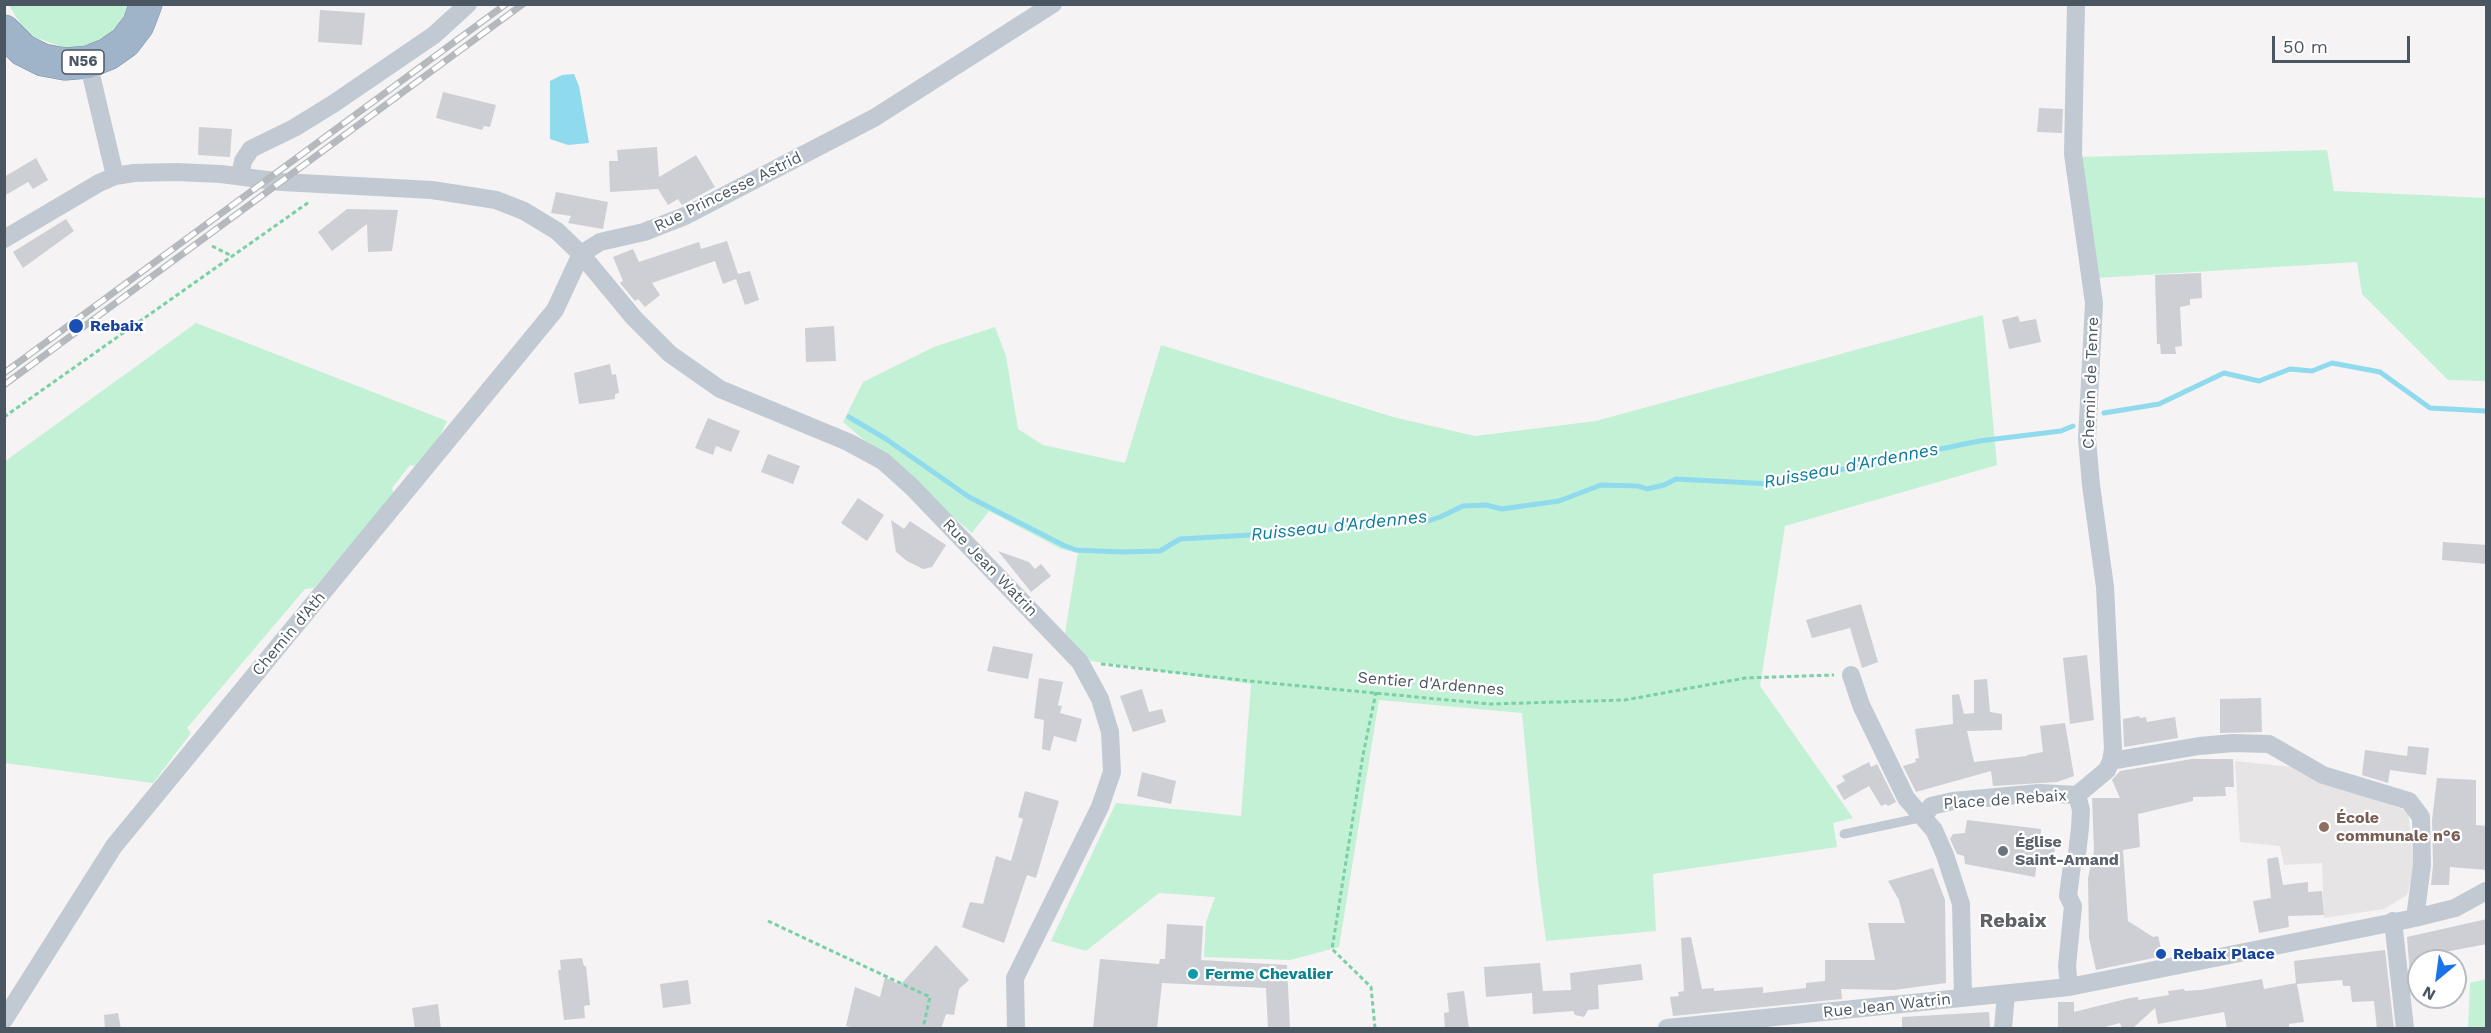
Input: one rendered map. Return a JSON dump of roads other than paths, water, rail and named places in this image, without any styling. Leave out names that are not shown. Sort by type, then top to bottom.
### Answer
[{"type":"highway","name":"N56","points":[[5,33],[23,50],[43,60],[65,64],[88,62],[108,54],[125,42],[138,25],[146,5]]},
{"type":"street","points":[[240,176],[243,161],[251,149],[294,128],[333,104],[434,35],[468,4]]},
{"type":"street","name":"Rue Princesse Astrid","points":[[581,254],[600,242],[644,232],[685,216],[874,118],[1053,4]]},
{"type":"street","name":"Chemin de Tenre","points":[[2076,4],[2073,154],[2094,303],[2087,431],[2091,485],[2105,587],[2113,749],[2111,761]]},
{"type":"street","points":[[88,62],[115,176]]},
{"type":"street","points":[[4,239],[77,195],[115,176],[176,172],[240,176],[282,182],[432,190],[496,200],[524,211],[557,231],[581,254]]},
{"type":"street","name":"Rue Jean Watrin","points":[[581,254],[634,318],[670,354],[720,389],[848,442],[882,461],[912,487],[1080,662],[1100,699],[1110,732],[1112,772],[1100,807],[1016,978],[1014,1020],[1016,1029]]},
{"type":"street","name":"Chemin d'Ath","points":[[4,1020],[114,846],[555,310],[581,254]]},
{"type":"street","name":"Place de Rebaix","points":[[1851,675],[1861,705],[1906,798],[1934,830],[1961,904],[1963,998]]},
{"type":"street","points":[[2077,795],[2107,770],[2111,761],[2233,742],[2269,744],[2323,775],[2409,801],[2421,817],[2422,865],[2415,918]]},
{"type":"street","name":"Place de Rebaix","points":[[1924,817],[1931,806],[1953,801],[2038,794],[2077,795],[2081,810],[2080,828],[2068,896],[2073,906],[2067,966],[2069,987]]},
{"type":"street","points":[[1963,998],[2069,987],[2415,918],[2455,908],[2487,891]]},
{"type":"street","points":[[2393,921],[2405,1029]]},
{"type":"street","points":[[2003,1029],[2006,994]]},
{"type":"street","name":"Rue Jean Watrin","points":[[1667,1029],[1963,998]]},
{"type":"lane","points":[[1844,834],[1924,817]]},
{"type":"water","points":[[574,74],[579,86],[589,143],[568,145],[550,139],[550,81],[562,75]]},
{"type":"waterway","name":"Ruisseau d'Ardennes","points":[[2104,413],[2159,404],[2224,373],[2259,381],[2290,369],[2312,371],[2332,363],[2380,372],[2430,408],[2486,411]]},
{"type":"waterway","name":"Ruisseau d'Ardennes","points":[[849,417],[886,439],[969,497],[1063,545],[1076,550],[1122,552],[1160,551],[1180,539],[1320,531],[1382,520],[1425,522],[1463,506],[1486,505],[1502,509],[1559,501],[1601,485],[1638,486],[1647,489],[1676,479],[1771,484],[1979,441],[2061,431],[2073,426]]},
{"type":"railway","points":[[4,373],[506,4]]},
{"type":"railway","points":[[4,385],[523,4]]},
{"type":"place","name":"Rebaix","points":[[76,326]]},
{"type":"place","name":"École communale n°6","points":[[2324,827]]},
{"type":"place","name":"Église Saint-Amand","points":[[2003,851]]},
{"type":"place","name":"Rebaix Place","points":[[2161,954]]},
{"type":"place","name":"Ferme Chevalier","points":[[1193,974]]},
{"type":"district","name":"Rebaix","points":[[2013,921]]}]
